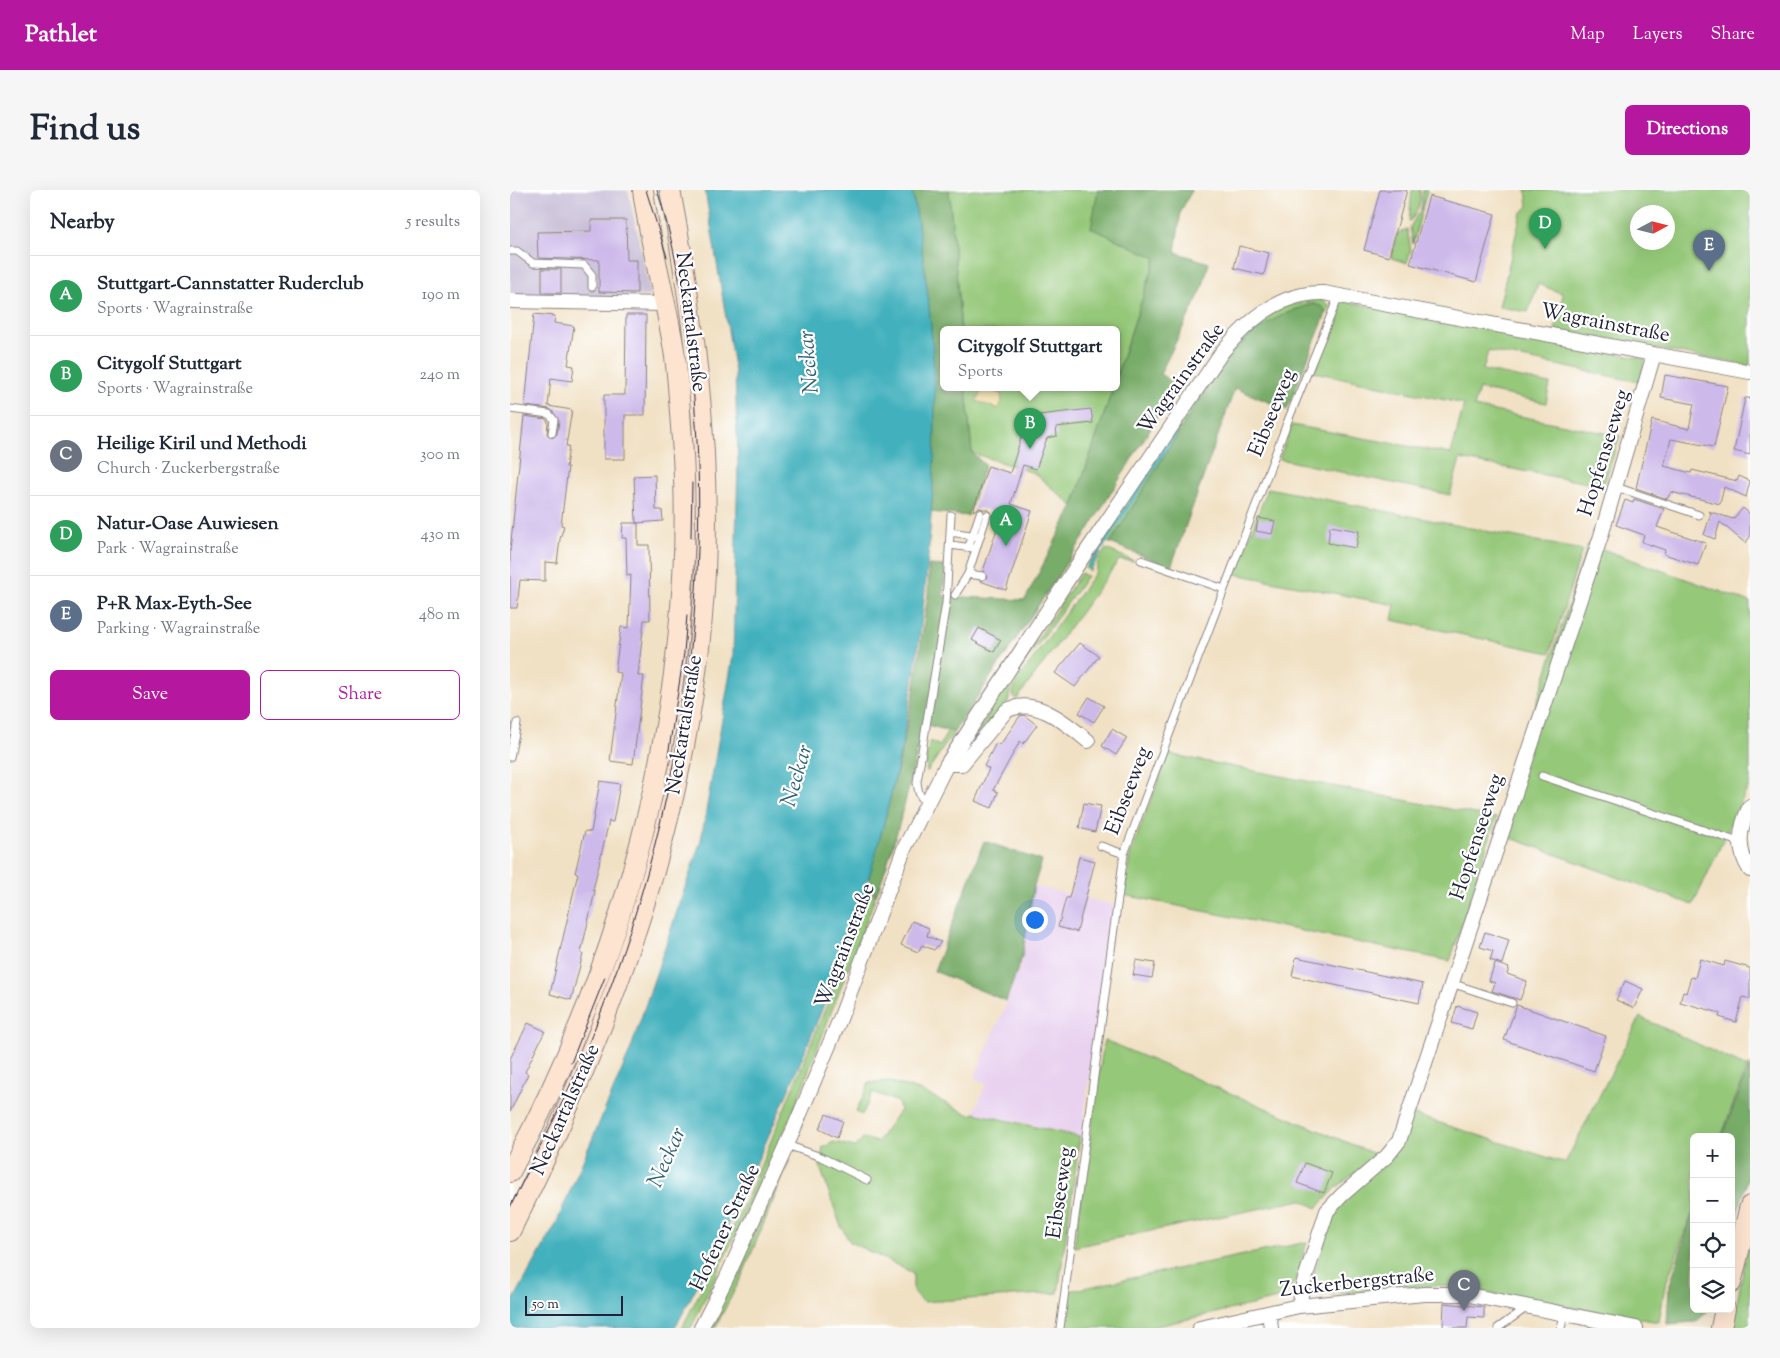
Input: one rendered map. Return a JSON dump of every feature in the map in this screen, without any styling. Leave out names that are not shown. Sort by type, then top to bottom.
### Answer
[{"type":"main road","name":"Neckartalstraße","points":[[510,1172],[529,1136],[603,968],[649,810],[676,650],[682,579],[684,507],[681,430],[674,352],[648,230],[643,190]]},
{"type":"main road","name":"Neckartalstraße","points":[[510,1231],[533,1184],[608,1013],[654,876],[670,816],[688,724],[699,644],[705,572],[703,435],[684,260],[670,190]]},
{"type":"main road","points":[[1735,1268],[1750,1206]]},
{"type":"main road","points":[[1721,1328],[1724,1313]]},
{"type":"street","name":"Wagrainstraße","points":[[787,1145],[840,1019],[904,849],[947,764],[1076,566],[1222,352],[1238,333],[1263,312],[1290,296],[1313,292],[1339,295],[1750,372]]},
{"type":"street","points":[[510,301],[665,304]]},
{"type":"street","name":"Hopfenseeweg","points":[[1299,1306],[1303,1285],[1327,1211],[1342,1195],[1387,1156],[1399,1141],[1616,487],[1654,354]]},
{"type":"street","points":[[947,764],[962,764],[1006,711],[1014,707],[1027,707],[1054,715],[1088,741]]},
{"type":"street","points":[[1749,810],[1739,842],[1742,858],[1750,870]]},
{"type":"street","name":"Hofener Straße","points":[[701,1328],[726,1279],[787,1145]]},
{"type":"street","name":"Zuckerbergstraße","points":[[1200,1328],[1299,1306],[1424,1294],[1464,1294],[1526,1307],[1562,1322],[1636,1328]]},
{"type":"street","points":[[1269,1312],[1271,1328]]},
{"type":"lane","points":[[510,251],[517,252],[533,263],[584,265],[592,274],[592,287]]},
{"type":"lane","name":"Eibseeweg","points":[[1060,1328],[1124,854],[1224,589],[1339,295]]},
{"type":"lane","points":[[510,409],[549,414],[554,420],[552,433]]},
{"type":"lane","points":[[1616,487],[1699,515]]},
{"type":"lane","points":[[927,802],[923,800],[918,792],[917,782],[946,603],[951,514]]},
{"type":"lane","points":[[956,595],[968,574],[972,548],[983,514]]},
{"type":"lane","points":[[950,532],[976,536]]},
{"type":"lane","points":[[950,545],[972,548]]},
{"type":"lane","points":[[1141,560],[1224,589]]},
{"type":"lane","points":[[968,574],[982,576]]},
{"type":"lane","points":[[510,757],[517,723]]},
{"type":"lane","points":[[1542,776],[1739,842]]},
{"type":"lane","points":[[1101,846],[1124,854]]},
{"type":"lane","points":[[1451,982],[1512,1003]]},
{"type":"lane","points":[[787,1145],[821,1157],[867,1180]]},
{"type":"lane","points":[[1498,1328],[1526,1307]]},
{"type":"shaded area","points":[[510,190],[628,190],[651,296],[510,297]]},
{"type":"shaded area","points":[[1034,886],[1114,905],[1081,1136],[974,1112],[986,1084],[974,1078],[1006,1004],[1023,957]]},
{"type":"green space","points":[[912,190],[949,190],[961,326],[940,326],[940,391],[966,391],[972,453],[985,465],[968,516],[931,512],[934,430],[932,351],[919,231]]},
{"type":"green space","points":[[949,190],[1098,190],[1092,228],[1156,258],[1120,365],[1120,326],[961,326]]},
{"type":"green space","points":[[1098,190],[1192,190],[1181,211],[1175,252],[1209,263],[1202,289],[1160,374],[1177,385],[1084,537],[954,732],[923,724],[903,811],[876,896],[869,876],[897,772],[914,692],[928,594],[929,565],[945,566],[943,596],[1025,600],[1073,506],[1112,391],[1120,391],[1120,365],[1156,258],[1091,228]]},
{"type":"green space","points":[[1412,190],[1420,190],[1420,199],[1417,211],[1409,222]]},
{"type":"green space","points":[[1423,190],[1427,191],[1413,244],[1410,227],[1421,209]]},
{"type":"green space","points":[[1526,190],[1750,190],[1750,366],[1555,330],[1563,294],[1538,284],[1528,312],[1499,307],[1521,213],[1528,206]]},
{"type":"green space","points":[[1407,229],[1411,250],[1407,263],[1391,258],[1397,234]]},
{"type":"green space","points":[[1321,299],[1330,307],[1325,316],[1325,310],[1313,304],[1287,313],[1253,333],[1224,360],[1110,543],[1107,542],[1090,571],[1085,568],[1221,359],[1241,335],[1285,306]]},
{"type":"green space","points":[[1342,301],[1645,359],[1639,382],[1488,351],[1483,370],[1550,384],[1546,403],[1479,389],[1474,407],[1620,436],[1603,486],[1460,459],[1450,495],[1279,459],[1292,425],[1451,454],[1464,404],[1314,372]]},
{"type":"green space","points":[[1313,304],[1321,306],[1325,310],[1325,316],[1287,410],[1235,388],[1171,567],[1110,543],[1224,360],[1243,341],[1275,319]]},
{"type":"green space","points":[[966,391],[1112,391],[1073,506],[1034,473],[972,453]]},
{"type":"green space","points":[[1268,488],[1582,550],[1550,653],[1392,620],[1395,605],[1235,574]]},
{"type":"green space","points":[[1588,544],[1750,602],[1750,783],[1693,905],[1495,832]]},
{"type":"green space","points":[[1106,549],[1134,561],[1119,560],[1018,698],[1015,699],[1013,694],[1016,682],[1095,573],[1099,559]]},
{"type":"green space","points":[[1081,573],[1087,576],[1012,681],[1008,702],[961,755]]},
{"type":"green space","points":[[948,730],[954,732],[927,772],[926,760],[930,741],[940,746]]},
{"type":"green space","points":[[1168,754],[1496,818],[1450,961],[1124,895],[1130,855]]},
{"type":"green space","points":[[984,841],[1042,861],[1034,885],[1022,957],[1006,1001],[934,971]]},
{"type":"green space","points":[[870,883],[875,898],[791,1117],[691,1328],[682,1328],[749,1194],[831,995]]},
{"type":"green space","points":[[1640,1017],[1747,1067],[1722,1133],[1690,1133],[1690,1220],[1665,1286],[1659,1322],[1438,1285],[1310,1296],[1310,1286],[1333,1214],[1412,1114],[1565,1163]]},
{"type":"green space","points":[[1104,1040],[1377,1155],[1336,1188],[1317,1208],[1301,1200],[1074,1247]]},
{"type":"green space","points":[[1750,1064],[1750,1171],[1735,1222],[1735,1133],[1724,1133]]},
{"type":"green space","points":[[887,1081],[919,1090],[970,1115],[974,1113],[1080,1137],[1058,1293],[923,1302],[913,1291],[913,1273],[850,1242],[841,1227],[820,1167],[823,1147],[834,1142],[855,1147],[863,1138],[877,1142],[900,1110],[898,1102],[873,1092],[862,1115],[856,1112],[869,1083]]},
{"type":"green space","points":[[790,1159],[743,1274],[715,1328],[709,1328]]},
{"type":"green space","points":[[1690,1221],[1690,1313],[1706,1313],[1696,1322],[1667,1324],[1669,1287]]},
{"type":"green space","points":[[1750,1235],[1750,1328],[1732,1328]]},
{"type":"green space","points":[[1307,1242],[1295,1283],[1282,1298],[1148,1328],[1064,1328],[1069,1291]]},
{"type":"sand","points":[[981,391],[995,391],[1001,394],[1002,402],[998,409],[976,401]]},
{"type":"water","name":"Neckar","points":[[705,190],[912,190],[924,264],[934,360],[935,427],[927,565],[909,708],[900,756],[877,850],[842,958],[758,1161],[675,1328],[510,1328],[510,1306],[555,1226],[630,1051],[701,840],[733,656],[738,461],[735,373]]},
{"type":"building","points":[[1380,190],[1407,190],[1389,257],[1364,250]]},
{"type":"building","points":[[1429,196],[1495,214],[1476,282],[1410,264]]},
{"type":"building","points":[[591,220],[626,220],[627,260],[637,260],[637,293],[599,292],[599,260],[538,258],[537,232],[591,231]]},
{"type":"building","points":[[1239,246],[1269,253],[1264,275],[1234,268]]},
{"type":"building","points":[[542,269],[561,269],[561,293],[542,293]]},
{"type":"building","points":[[534,314],[555,316],[554,323],[574,326],[568,365],[574,366],[572,381],[551,378],[548,406],[572,410],[566,446],[569,446],[566,467],[568,467],[561,525],[564,526],[560,539],[557,563],[545,562],[545,581],[520,580],[517,608],[510,608],[510,551],[524,416],[546,419],[548,422],[547,434],[552,438],[557,434],[559,421],[550,409],[525,406]]},
{"type":"building","points":[[626,315],[646,315],[645,415],[625,415],[625,459],[604,459],[604,395],[625,395]]},
{"type":"building","points":[[1665,375],[1728,386],[1714,447],[1671,439],[1664,466],[1691,473],[1692,470],[1737,481],[1739,476],[1750,481],[1746,497],[1724,487],[1720,504],[1671,492],[1667,499],[1636,488],[1652,420],[1689,429],[1694,404],[1661,398]]},
{"type":"building","points":[[1745,398],[1750,398],[1750,455],[1734,451]]},
{"type":"building","points":[[1091,409],[1093,423],[1056,427],[1057,436],[1047,438],[1036,469],[1023,465],[1011,504],[1032,511],[1006,590],[980,581],[987,577],[983,571],[1000,520],[992,517],[989,510],[979,508],[973,511],[988,466],[1010,473],[1023,432],[1021,417]]},
{"type":"building","points":[[655,475],[656,510],[662,510],[663,521],[636,523],[634,476]]},
{"type":"building","points":[[1634,499],[1664,509],[1657,527],[1706,543],[1698,565],[1664,554],[1665,550],[1642,542],[1644,535],[1616,525],[1625,500],[1633,503]]},
{"type":"building","points":[[1743,508],[1750,514],[1750,537],[1745,543],[1720,522],[1715,539],[1704,535],[1711,513],[1708,511],[1733,519]]},
{"type":"building","points":[[1258,518],[1275,521],[1272,534],[1256,531]]},
{"type":"building","points":[[623,523],[638,523],[638,545],[649,545],[650,620],[644,620],[638,676],[644,676],[633,764],[610,761],[621,673],[615,672],[621,627],[629,628],[631,575],[627,576],[626,538],[622,538]]},
{"type":"building","points":[[1330,526],[1359,531],[1356,548],[1328,543]]},
{"type":"building","points":[[979,628],[1001,640],[994,652],[972,640]]},
{"type":"building","points":[[1080,643],[1099,656],[1075,687],[1055,673]]},
{"type":"building","points":[[1089,697],[1104,706],[1094,722],[1079,713]]},
{"type":"building","points":[[1024,715],[1037,725],[1023,744],[1020,741],[993,790],[998,792],[992,808],[975,801],[989,769],[984,766],[996,743],[1000,745],[1020,716]]},
{"type":"building","points":[[1112,729],[1127,738],[1116,755],[1102,746]]},
{"type":"building","points":[[600,781],[620,784],[613,822],[609,821],[593,890],[595,891],[581,953],[583,954],[571,1000],[550,994],[578,873],[575,873],[585,831],[591,832]]},
{"type":"building","points":[[1084,803],[1101,806],[1095,832],[1079,828]]},
{"type":"building","points":[[1079,857],[1095,861],[1077,932],[1058,927],[1066,898],[1069,898]]},
{"type":"building","points":[[912,921],[929,928],[927,936],[941,942],[934,950],[922,945],[918,952],[901,945]]},
{"type":"building","points":[[1485,932],[1509,940],[1502,964],[1490,960],[1493,951],[1480,947]]},
{"type":"building","points":[[1296,957],[1423,984],[1419,1003],[1292,976]]},
{"type":"building","points":[[1700,959],[1724,966],[1725,961],[1750,968],[1750,999],[1743,997],[1736,1022],[1719,1017],[1720,1013],[1680,1002],[1683,992],[1686,993],[1691,977],[1695,978]]},
{"type":"building","points":[[1136,960],[1155,963],[1152,978],[1133,975]]},
{"type":"building","points":[[1495,963],[1509,968],[1507,974],[1527,981],[1520,1000],[1492,991],[1495,983],[1489,981]]},
{"type":"building","points":[[1625,981],[1643,989],[1634,1008],[1616,1000]]},
{"type":"building","points":[[1517,1005],[1606,1036],[1594,1071],[1504,1040]]},
{"type":"building","points":[[1457,1006],[1477,1012],[1472,1029],[1452,1023]]},
{"type":"building","points":[[528,1023],[545,1031],[525,1072],[528,1074],[510,1112],[510,1059]]},
{"type":"building","points":[[826,1114],[843,1121],[837,1138],[819,1129]]},
{"type":"building","points":[[1305,1163],[1332,1173],[1324,1193],[1297,1183]]},
{"type":"building","points":[[1444,1303],[1484,1307],[1484,1318],[1468,1317],[1467,1328],[1443,1328]]},
{"type":"waterway","points":[[1089,567],[1175,433]]},
{"type":"tram line","points":[[646,190],[667,257]]},
{"type":"tram line","points":[[510,1207],[577,1071],[624,949],[648,871],[667,792],[682,712],[693,631],[698,550],[698,469],[693,387],[685,313],[671,238],[657,190]]},
{"type":"tram line","points":[[691,538],[692,483]]},
{"type":"tram line","points":[[668,756],[684,653],[687,615]]},
{"type":"tram line","points":[[571,1063],[605,977]]},
{"type":"place","name":"Natur-Oase Auwiesen","points":[[1545,249]]},
{"type":"place","name":"P+R Max-Eyth-See","points":[[1709,271]]},
{"type":"place","name":"Citygolf Stuttgart","points":[[1030,449]]},
{"type":"place","name":"Stuttgart-Cannstatter Ruderclub","points":[[1006,546]]},
{"type":"place","name":"Heilige Kiril und Methodi","points":[[1464,1311]]}]
